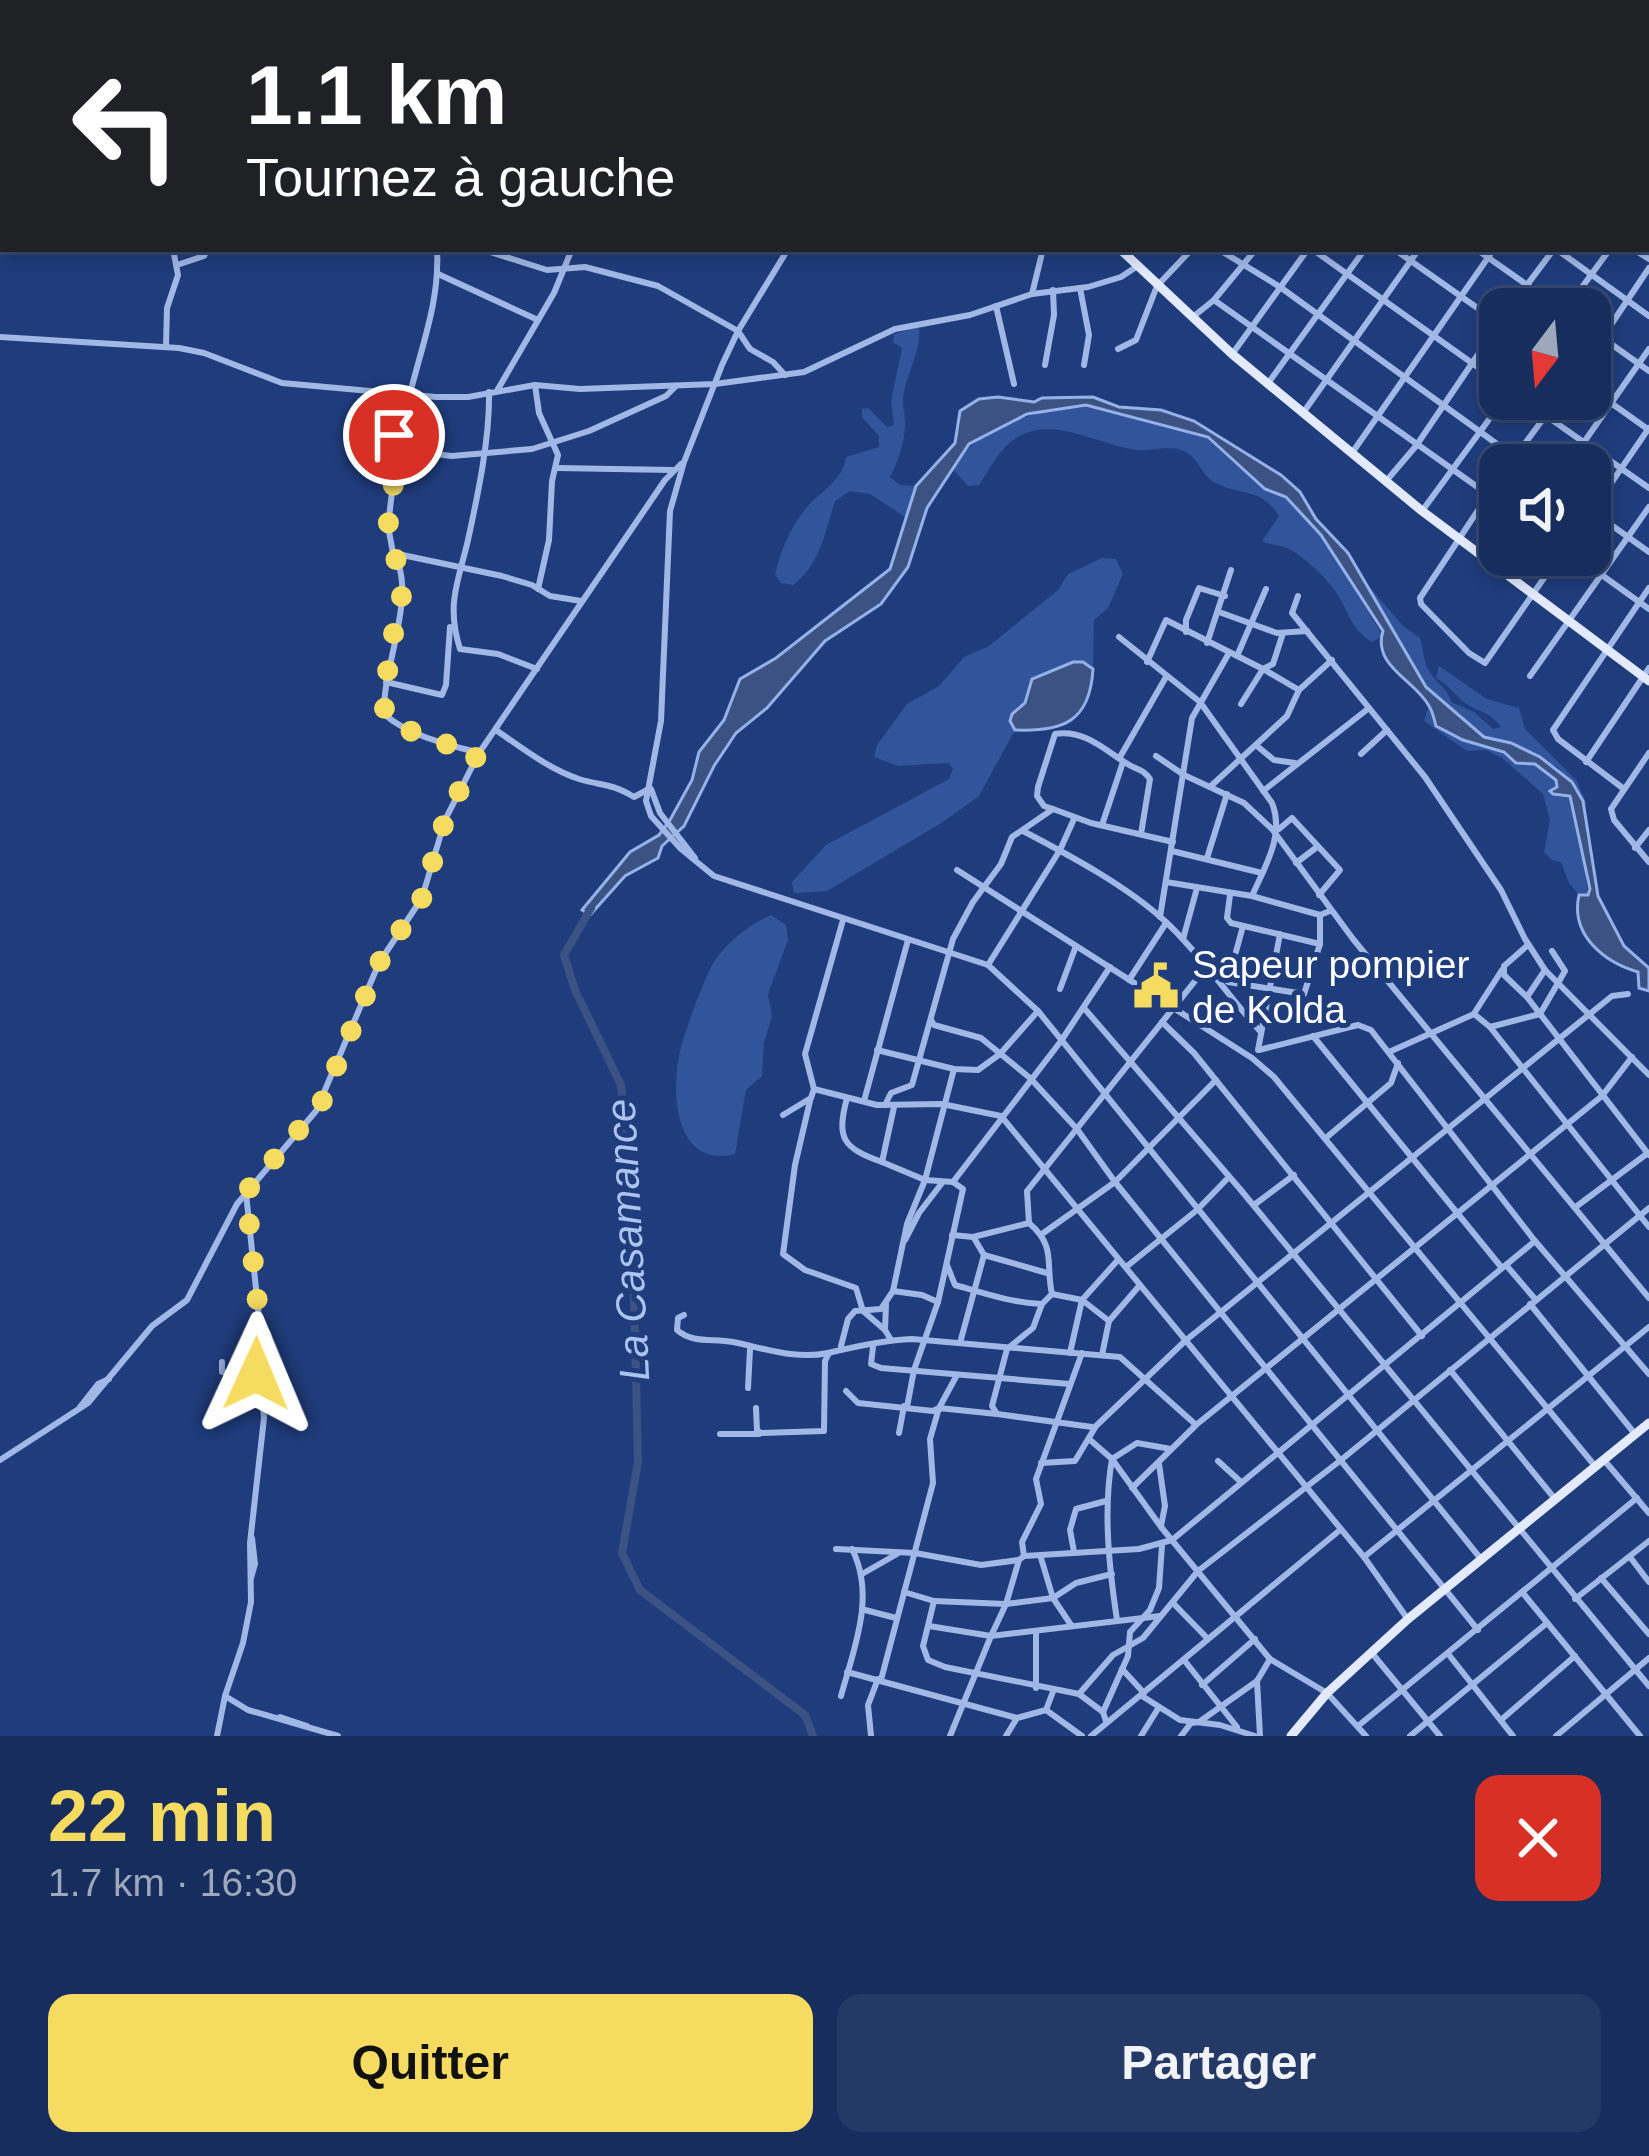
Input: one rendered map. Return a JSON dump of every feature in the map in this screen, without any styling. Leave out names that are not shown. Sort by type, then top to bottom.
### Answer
[{"type":"main road","points":[[1123,252],[1232,354],[1479,556]]},
{"type":"main road","points":[[1506,576],[1647,675]]},
{"type":"main road","points":[[1291,1736],[1327,1693],[1408,1619],[1641,1429]]},
{"type":"street","points":[[166,347],[167,308],[178,281],[174,252]]},
{"type":"street","points":[[177,265],[207,252]]},
{"type":"street","points":[[410,394],[439,274],[437,252]]},
{"type":"street","points":[[501,252],[548,270],[585,266],[605,275],[639,279],[697,305],[738,331],[750,349],[785,375]]},
{"type":"street","points":[[386,682],[442,695],[452,596],[493,390],[538,320],[571,252]]},
{"type":"street","points":[[786,252],[738,331],[684,462],[670,511],[661,721],[646,801],[699,866],[749,890],[988,965],[1038,1011],[1481,1559]]},
{"type":"street","points":[[1032,294],[1041,252]]},
{"type":"street","points":[[1118,349],[1136,340],[1157,286],[1189,252]]},
{"type":"street","points":[[1222,252],[1280,287],[1496,444]]},
{"type":"street","points":[[1192,318],[1214,300],[1254,252]]},
{"type":"street","points":[[1232,354],[1308,252]]},
{"type":"street","points":[[1315,252],[1479,368]]},
{"type":"street","points":[[1268,383],[1363,252]]},
{"type":"street","points":[[1398,252],[1479,308]]},
{"type":"street","points":[[1303,412],[1417,252]]},
{"type":"street","points":[[1481,252],[1532,288]]},
{"type":"street","points":[[1352,453],[1492,252]]},
{"type":"street","points":[[1523,288],[1553,252]]},
{"type":"street","points":[[1559,252],[1649,316]]},
{"type":"street","points":[[1581,288],[1608,252]]},
{"type":"street","points":[[1611,325],[1649,264]]},
{"type":"street","points":[[0,337],[166,347],[204,353],[282,383],[468,398],[535,385],[715,384],[812,370],[886,332],[1032,294],[1080,288],[1121,277],[1136,266]]},
{"type":"street","points":[[439,274],[538,320]]},
{"type":"street","points":[[1080,288],[1089,334],[1084,365]]},
{"type":"street","points":[[1045,365],[1053,328],[1053,290]]},
{"type":"street","points":[[1214,300],[1479,488]]},
{"type":"street","points":[[996,306],[1014,384]]},
{"type":"street","points":[[1611,344],[1649,371]]},
{"type":"street","points":[[1611,483],[1649,429],[1611,402],[1649,349]]},
{"type":"street","points":[[1386,481],[1416,446],[1479,353]]},
{"type":"street","points":[[398,449],[452,455],[554,444],[666,396],[678,383]]},
{"type":"street","points":[[535,385],[557,468],[538,589]]},
{"type":"street","points":[[396,392],[390,421],[398,449],[388,526],[403,589],[384,714],[396,724],[478,753]]},
{"type":"street","points":[[1422,511],[1489,420]]},
{"type":"street","points":[[1552,420],[1649,488]]},
{"type":"street","points":[[1584,442],[1599,420]]},
{"type":"street","points":[[0,1460],[78,1410],[112,1378],[152,1326],[191,1296],[246,1192],[321,1104],[379,963],[422,898],[445,820],[478,753],[684,462]]},
{"type":"street","points":[[557,468],[675,470]]},
{"type":"street","points":[[1611,561],[1649,507]]},
{"type":"street","points":[[1479,508],[1420,601],[1480,662],[1493,652],[1544,576]]},
{"type":"street","points":[[1611,526],[1649,552]]},
{"type":"street","points":[[393,553],[502,576],[575,602],[585,600]]},
{"type":"street","points":[[1207,643],[1231,569]]},
{"type":"street","points":[[1530,676],[1601,576]]},
{"type":"street","points":[[1605,576],[1649,609]]},
{"type":"street","points":[[1186,633],[1186,620],[1199,588],[1225,596]]},
{"type":"street","points":[[1624,789],[1558,740],[1553,730],[1649,588]]},
{"type":"street","points":[[1129,980],[1163,920],[1192,718],[1252,625],[1266,589]]},
{"type":"street","points":[[1298,596],[1292,613],[1425,777],[1501,890],[1545,970],[1649,1075]]},
{"type":"street","points":[[1219,612],[1283,633],[1307,631]]},
{"type":"street","points":[[453,618],[460,649],[498,654],[537,669]]},
{"type":"street","points":[[1147,662],[1166,620],[1299,690]]},
{"type":"street","points":[[1178,627],[1186,620]]},
{"type":"street","points":[[1241,704],[1263,669],[1273,664],[1283,633]]},
{"type":"street","points":[[1119,638],[1200,702],[1275,810],[1276,835],[1252,896]]},
{"type":"street","points":[[1211,786],[1287,716],[1299,690],[1332,660]]},
{"type":"street","points":[[1586,762],[1647,675]]},
{"type":"street","points":[[1102,825],[1121,759],[1166,677]]},
{"type":"street","points":[[1184,691],[1192,718]]},
{"type":"street","points":[[1257,746],[1274,760],[1303,763],[1369,708]]},
{"type":"street","points":[[496,730],[544,762],[582,779],[609,783],[634,797],[649,786]]},
{"type":"street","points":[[1361,754],[1387,730]]},
{"type":"street","points":[[1141,835],[1150,779],[1142,768],[1070,732],[1055,734],[1037,796],[1044,806],[1262,873]]},
{"type":"street","points":[[1649,753],[1611,815],[1649,862]]},
{"type":"street","points":[[1156,756],[1256,812],[1318,895],[1649,1298]]},
{"type":"street","points":[[1263,791],[1295,763]]},
{"type":"street","points":[[1207,858],[1227,794]]},
{"type":"street","points":[[883,1162],[891,1093],[912,1084],[947,951],[973,902],[1001,864],[1008,843],[1053,809]]},
{"type":"street","points":[[1091,823],[1106,814]]},
{"type":"street","points":[[988,965],[1060,850],[1075,817]]},
{"type":"street","points":[[1276,835],[1292,818],[1340,870],[1318,895]]},
{"type":"street","points":[[1635,848],[1649,830]]},
{"type":"street","points":[[1023,831],[1060,850],[1163,920],[1227,986],[1260,1031]]},
{"type":"street","points":[[1296,864],[1317,847]]},
{"type":"street","points":[[956,870],[1252,1058],[1327,1137],[1547,1409],[1649,1513]]},
{"type":"street","points":[[1166,883],[1252,896],[1320,915],[1331,911]]},
{"type":"street","points":[[1183,939],[1197,888]]},
{"type":"street","points":[[1231,893],[1228,921],[1321,944]]},
{"type":"street","points":[[1227,986],[1304,994],[1321,944],[1320,915]]},
{"type":"street","points":[[843,920],[805,1054],[812,1094],[797,1153],[783,1254],[805,1270],[856,1288],[863,1311],[891,1340]]},
{"type":"street","points":[[1227,986],[1243,926]]},
{"type":"street","points":[[1252,1058],[1258,1050],[1280,934]]},
{"type":"street","points":[[864,1101],[908,940]]},
{"type":"street","points":[[1389,1052],[1474,1014],[1502,970],[1528,945]]},
{"type":"street","points":[[1060,989],[1076,946]]},
{"type":"street","points":[[1490,1027],[1540,1013],[1565,967],[1552,951]]},
{"type":"street","points":[[1052,1294],[1047,1273],[1050,1251],[1042,1234],[1029,1223],[1026,1195],[1207,966]]},
{"type":"street","points":[[953,1182],[1061,1041],[1110,967]]},
{"type":"street","points":[[1502,970],[1648,1154],[1577,1206]]},
{"type":"street","points":[[1527,997],[1545,970]]},
{"type":"street","points":[[1041,1462],[1075,1461],[1096,1426],[1185,1341],[1558,1039],[1617,993],[1628,994]]},
{"type":"street","points":[[1084,1009],[1240,1189],[1649,1686]]},
{"type":"street","points":[[877,1050],[954,1069],[978,1070],[1000,1054],[1038,1011]]},
{"type":"street","points":[[1474,1014],[1490,1027],[1649,1227]]},
{"type":"street","points":[[931,1020],[934,1025],[981,1038],[1030,1078],[1077,1129],[1478,1630]]},
{"type":"street","points":[[1162,1022],[1216,1080],[1422,1336]]},
{"type":"street","points":[[1258,1050],[1366,1026],[1495,1184],[1535,1241],[1649,1374]]},
{"type":"street","points":[[1312,1036],[1504,1266],[1587,1375],[1649,1441]]},
{"type":"street","points":[[1132,1488],[1196,1425],[1602,1096],[1632,1057]]},
{"type":"street","points":[[1327,1137],[1391,1083],[1398,1064]]},
{"type":"street","points":[[885,1330],[886,1304],[954,1069]]},
{"type":"street","points":[[1042,1234],[1115,1182],[1216,1080]]},
{"type":"street","points":[[783,1115],[812,1094],[890,1106],[942,1104],[1000,1116],[1364,1557],[1408,1619]]},
{"type":"street","points":[[831,1095],[843,1114]]},
{"type":"street","points":[[847,1098],[841,1130],[844,1142],[862,1155],[925,1180],[953,1182],[963,1189],[938,1302],[899,1433]]},
{"type":"street","points":[[1253,1206],[1294,1175]]},
{"type":"street","points":[[1126,1267],[1197,1210],[1228,1178]]},
{"type":"street","points":[[901,1249],[919,1214],[943,1183]]},
{"type":"street","points":[[1217,1191],[1240,1189]]},
{"type":"street","points":[[217,1736],[251,1602],[255,1564],[251,1533],[264,1418],[258,1378],[262,1346],[246,1192]]},
{"type":"street","points":[[1079,1694],[1113,1655],[1143,1638],[1198,1571],[1649,1208]]},
{"type":"street","points":[[952,1235],[974,1237],[1029,1223]]},
{"type":"street","points":[[974,1237],[984,1256],[1047,1273]]},
{"type":"street","points":[[836,1549],[915,1553],[980,1565],[1172,1540],[1535,1241]]},
{"type":"street","points":[[960,1343],[984,1256]]},
{"type":"street","points":[[1070,1352],[1082,1300],[1118,1261]]},
{"type":"street","points":[[945,1262],[955,1285],[1042,1304]]},
{"type":"street","points":[[922,1295],[941,1284]]},
{"type":"street","points":[[1102,1355],[1109,1322],[1140,1285]]},
{"type":"street","points":[[893,1291],[938,1302]]},
{"type":"street","points":[[1052,1294],[1082,1300],[1109,1322]]},
{"type":"street","points":[[998,1414],[992,1406],[1007,1349],[1033,1328],[1042,1304],[1052,1294]]},
{"type":"street","points":[[841,1346],[855,1311],[886,1304]]},
{"type":"street","points":[[684,1315],[677,1318],[677,1330],[687,1338],[732,1342],[780,1354],[829,1353],[841,1346],[925,1340],[1120,1357],[1196,1425]]},
{"type":"street","points":[[1364,1557],[1649,1327]]},
{"type":"street","points":[[873,1347],[871,1364],[1070,1384]]},
{"type":"street","points":[[748,1388],[750,1348]]},
{"type":"street","points":[[720,1434],[824,1430],[829,1353]]},
{"type":"street","points":[[950,1736],[1006,1604],[1022,1558],[1022,1542],[1041,1504],[1036,1479],[1082,1353]]},
{"type":"street","points":[[222,1362],[221,1372],[258,1378]]},
{"type":"street","points":[[1450,1370],[1555,1499]]},
{"type":"street","points":[[871,1736],[868,1705],[880,1680],[933,1483],[930,1439],[939,1408],[957,1375]]},
{"type":"street","points":[[846,1391],[858,1403],[1096,1426]]},
{"type":"street","points":[[756,1408],[758,1431],[763,1433]]},
{"type":"street","points":[[1088,1438],[1112,1459],[1161,1527],[1270,1659],[1327,1693],[1366,1736]]},
{"type":"street","points":[[1117,1620],[1108,1551],[1111,1510],[1106,1501],[1112,1459],[1137,1443],[1171,1449]]},
{"type":"street","points":[[1218,1461],[1240,1482]]},
{"type":"street","points":[[1159,1464],[1165,1506],[1161,1527]]},
{"type":"street","points":[[1358,1726],[1637,1498]]},
{"type":"street","points":[[1074,1552],[1070,1530],[1076,1509],[1106,1501]]},
{"type":"street","points":[[847,1672],[1017,1718],[1046,1710],[1086,1736],[1340,1530]]},
{"type":"street","points":[[1575,1599],[1649,1541]]},
{"type":"street","points":[[1105,1716],[1130,1632],[1160,1588],[1162,1544]]},
{"type":"street","points":[[841,1696],[864,1610],[852,1549]]},
{"type":"street","points":[[860,1574],[900,1553]]},
{"type":"street","points":[[1041,1556],[1053,1598],[1071,1624]]},
{"type":"street","points":[[1630,1557],[1649,1582]]},
{"type":"street","points":[[904,1592],[934,1600],[1006,1604],[1053,1598],[1076,1583],[1112,1574]]},
{"type":"street","points":[[1601,1578],[1649,1634]]},
{"type":"street","points":[[1522,1592],[1607,1691],[1634,1734]]},
{"type":"street","points":[[934,1600],[923,1646],[928,1660],[1079,1694],[1105,1716]]},
{"type":"street","points":[[1173,1603],[1208,1640]]},
{"type":"street","points":[[996,1604],[999,1615]]},
{"type":"street","points":[[864,1610],[896,1618]]},
{"type":"street","points":[[929,1625],[991,1636],[1160,1616]]},
{"type":"street","points":[[1410,1736],[1547,1623]]},
{"type":"street","points":[[1036,1630],[1036,1688]]},
{"type":"street","points":[[1202,1685],[1255,1639]]},
{"type":"street","points":[[1371,1652],[1440,1736]]},
{"type":"street","points":[[1449,1655],[1513,1736]]},
{"type":"street","points":[[1501,1720],[1575,1656]]},
{"type":"street","points":[[1556,1736],[1649,1658]]},
{"type":"street","points":[[1122,1669],[1159,1707],[1191,1723],[1257,1736],[1258,1681],[1270,1659]]},
{"type":"street","points":[[1184,1660],[1239,1730]]},
{"type":"street","points":[[1181,1736],[1191,1723],[1258,1681]]},
{"type":"street","points":[[1046,1710],[1054,1689]]},
{"type":"street","points":[[225,1696],[248,1710],[338,1736]]},
{"type":"street","points":[[1141,1736],[1159,1707]]},
{"type":"street","points":[[1011,1734],[1017,1718]]},
{"type":"shaded area","points":[[919,327],[903,396],[903,442],[890,477],[900,485],[916,486],[905,517],[870,494],[850,491],[835,501],[810,568],[793,585],[781,583],[775,575],[777,566],[799,518],[834,481],[846,457],[879,447],[879,436],[862,417],[862,409],[868,408],[887,427],[894,425],[891,401],[902,348],[893,342],[894,334]]},
{"type":"shaded area","points":[[1093,397],[1119,407],[1161,410],[1194,421],[1300,492],[1316,519],[1348,553],[1426,687],[1484,737],[1540,757],[1572,782],[1583,801],[1598,896],[1624,946],[1649,968],[1649,991],[1639,988],[1638,972],[1592,945],[1580,922],[1579,895],[1588,895],[1590,889],[1570,796],[1553,794],[1556,780],[1535,764],[1516,763],[1504,752],[1436,726],[1423,697],[1389,663],[1381,643],[1383,631],[1321,535],[1286,497],[1265,489],[1208,437],[1086,405],[1027,414],[969,444],[927,508],[908,567],[881,604],[825,641],[767,708],[736,733],[684,826],[662,846],[658,858],[625,876],[590,915],[582,910],[630,852],[659,835],[670,820],[692,780],[699,752],[724,720],[740,679],[776,658],[890,569],[916,486],[955,443],[960,411],[979,399],[1034,402]]},
{"type":"shaded area","points":[[1086,405],[1208,437],[1265,489],[1286,497],[1321,534],[1383,636],[1372,642],[1364,637],[1333,588],[1313,567],[1289,549],[1262,541],[1279,516],[1272,507],[1257,496],[1211,480],[1184,451],[1124,448],[1042,429],[1012,441],[979,485],[968,486],[952,468],[993,430],[1030,416]]},
{"type":"shaded area","points":[[1102,558],[1116,559],[1123,574],[1108,608],[1094,620],[1093,669],[1083,662],[1026,703],[1010,721],[1015,730],[979,796],[827,891],[794,893],[792,882],[826,845],[949,779],[953,769],[948,763],[898,766],[874,757],[877,745],[907,704],[939,686],[964,657],[989,646],[1058,590],[1068,574]]},
{"type":"shaded area","points":[[1363,585],[1403,626],[1420,638],[1428,669],[1451,702],[1474,712],[1493,729],[1501,727],[1436,678],[1439,666],[1487,699],[1519,708],[1525,729],[1577,781],[1588,807],[1558,768],[1511,743],[1484,737],[1426,687]]},
{"type":"shaded area","points":[[1073,662],[1093,669],[1080,712],[1047,729],[1015,730],[1012,714],[1025,703],[1032,679]]},
{"type":"shaded area","points":[[1429,705],[1434,721],[1463,740],[1504,752],[1520,764],[1535,764],[1556,780],[1553,794],[1570,796],[1581,833],[1588,895],[1579,895],[1561,862],[1544,852],[1550,820],[1543,794],[1502,758],[1486,750],[1467,751],[1424,721]]},
{"type":"shaded area","points":[[771,915],[786,925],[788,940],[768,994],[772,1016],[762,1076],[746,1090],[735,1154],[714,1155],[699,1150],[681,1122],[676,1084],[681,1047],[715,960],[736,937]]},
{"type":"waterway","name":"La Casamance","points":[[591,908],[564,955],[575,990],[621,1085],[632,1216],[638,1462],[622,1553],[640,1590],[805,1715],[813,1736]]},
{"type":"place","name":"Sapeur pompier de Kolda","points":[[1156,986]]},
{"type":"route","points":[[256,1374],[262,1346],[246,1192],[321,1104],[379,963],[422,898],[445,820],[478,753],[421,735],[384,714],[389,655],[403,589],[388,526],[398,449],[394,435]]}]
